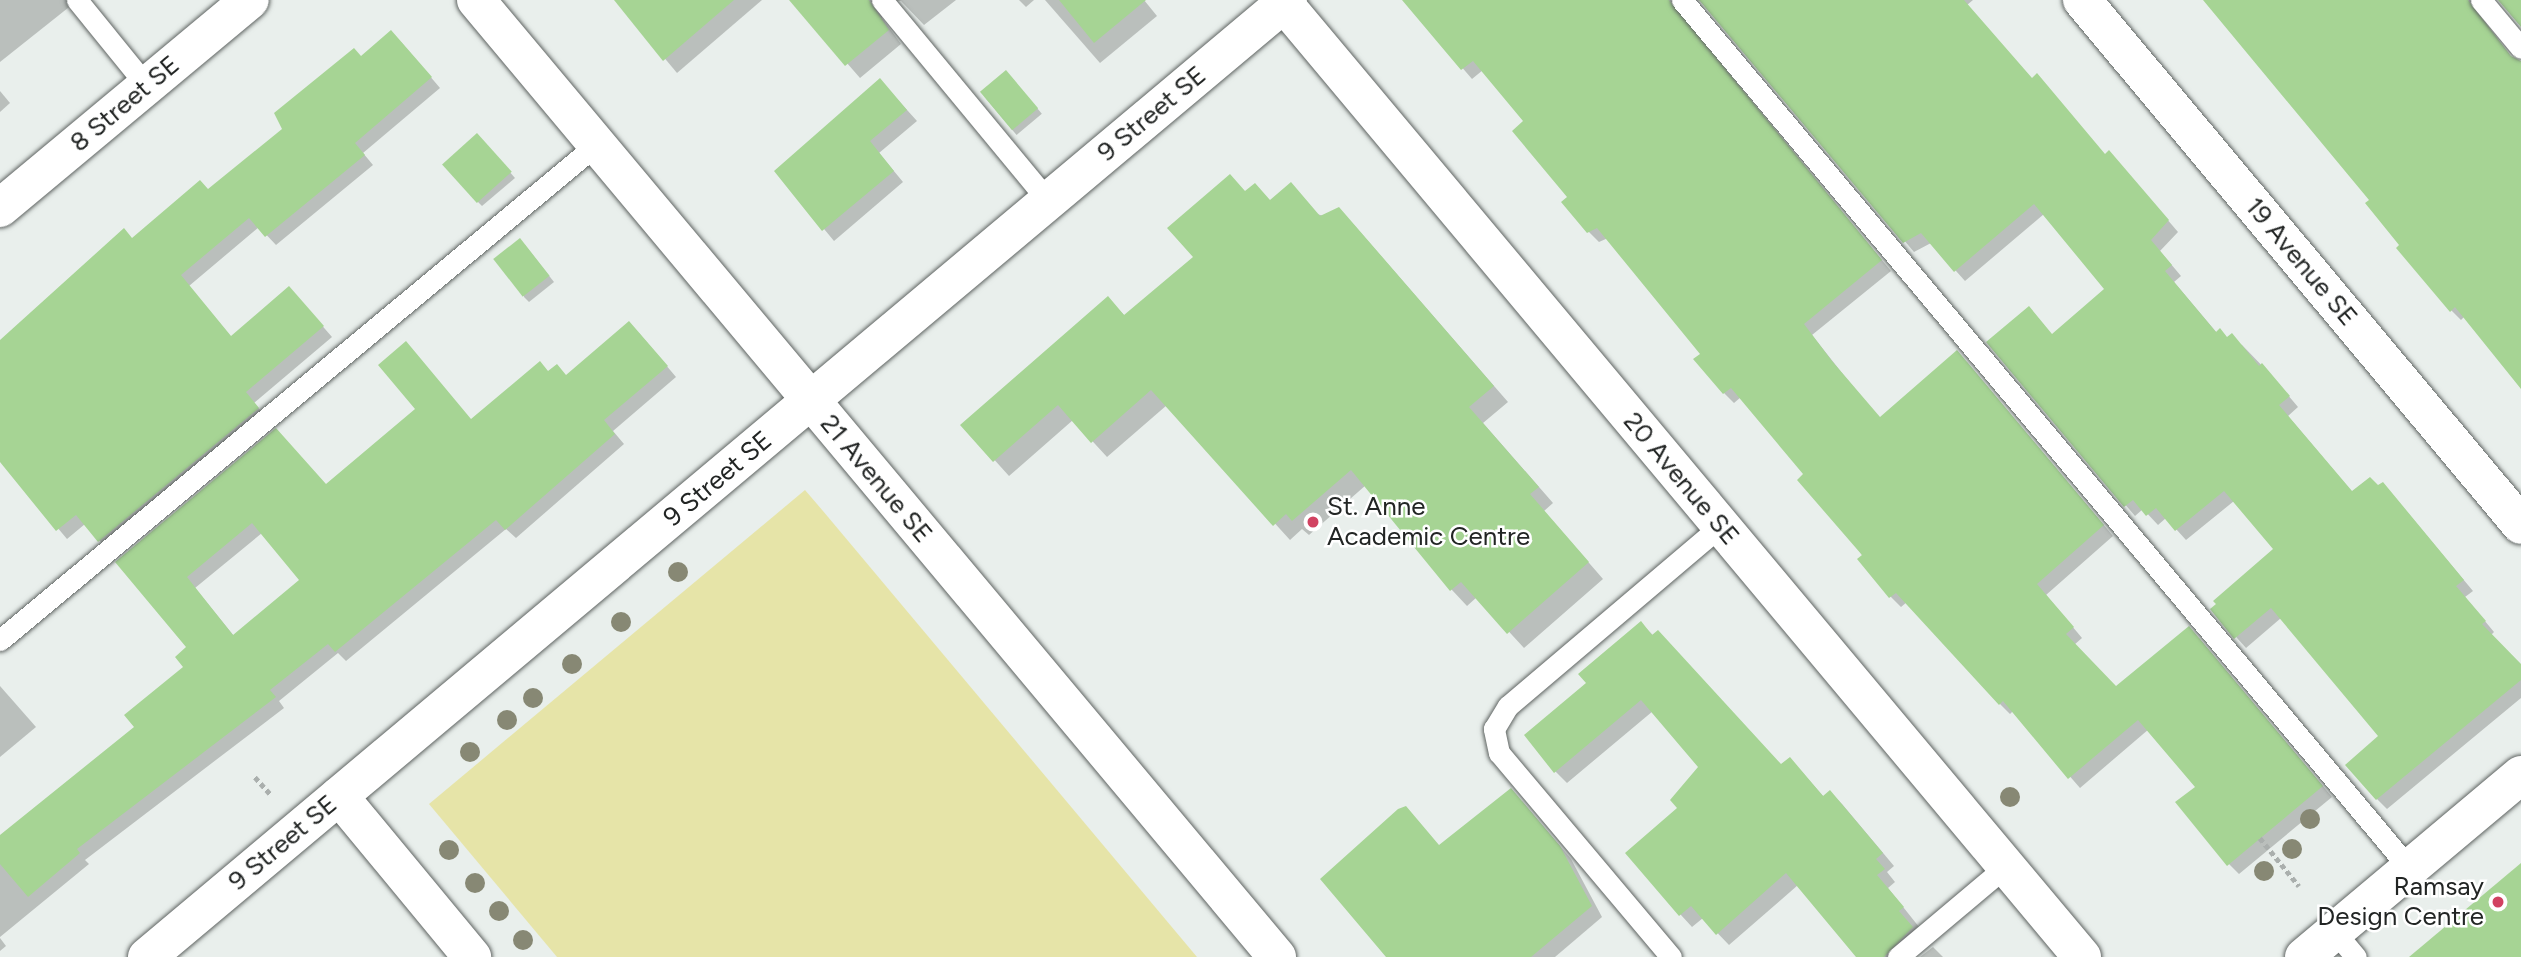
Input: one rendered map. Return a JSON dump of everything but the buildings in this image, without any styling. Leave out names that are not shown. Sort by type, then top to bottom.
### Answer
[{"type":"street","name":"8 Street SE","points":[[0,208],[250,0]]},
{"type":"street","name":"21 Avenue SE","points":[[477,0],[1277,957]]},
{"type":"street","name":"19 Avenue SE","points":[[2082,0],[2521,525]]},
{"type":"street","name":"9 Street SE","points":[[147,957],[1284,1]]},
{"type":"street","name":"20 Avenue SE","points":[[1284,1],[2082,957]]},
{"type":"street","points":[[2304,957],[2345,944],[2410,869],[2521,775]]},
{"type":"street","points":[[339,796],[472,957]]},
{"type":"lane","points":[[77,0],[147,86]]},
{"type":"lane","points":[[882,0],[1048,201]]},
{"type":"lane","points":[[1682,0],[2410,869]]},
{"type":"lane","points":[[2481,0],[2521,48]]},
{"type":"lane","points":[[0,640],[597,144]]},
{"type":"lane","points":[[1671,957],[1499,753],[1494,729],[1508,706],[1720,526]]},
{"type":"lane","points":[[1898,957],[2006,866]]},
{"type":"path","points":[[256,777],[277,802]]},
{"type":"path","points":[[2260,838],[2299,886]]},
{"type":"shaded area","points":[[805,490],[1197,957],[557,957],[429,804]]},
{"type":"place","name":"St. Anne Academic Centre","points":[[1313,522]]},
{"type":"place","name":"Ramsay Design Centre","points":[[2498,902]]}]
